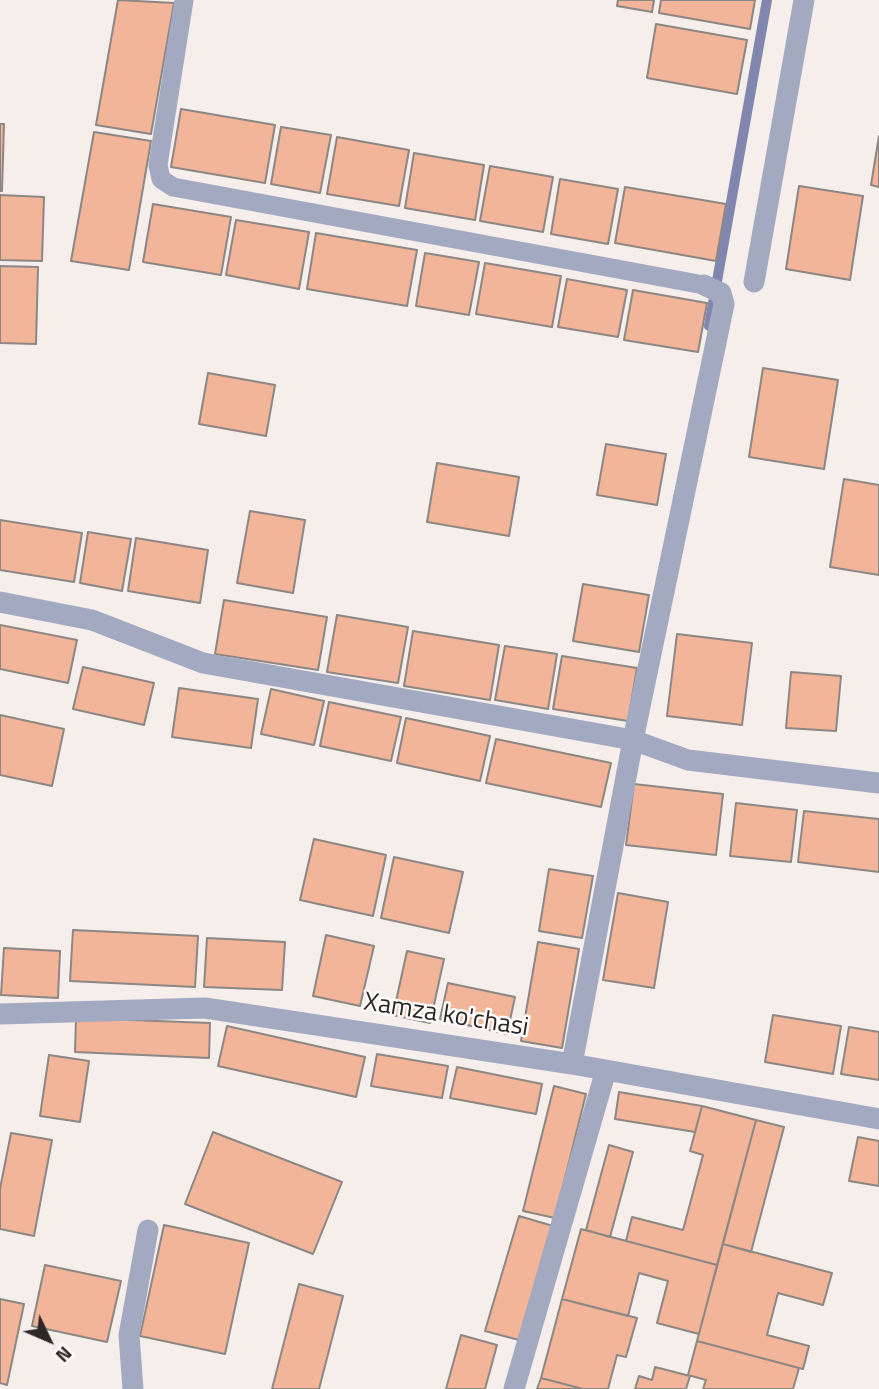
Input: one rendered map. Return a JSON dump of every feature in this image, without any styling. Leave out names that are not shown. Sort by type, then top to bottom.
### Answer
[{"type":"street","points":[[754,282],[804,0]]},
{"type":"street","points":[[572,1064],[633,740],[724,304],[721,293],[704,285]]},
{"type":"street","points":[[0,603],[92,621],[203,663],[633,740],[688,760],[879,783]]},
{"type":"street","name":"Xamza ko'chasi","points":[[0,1014],[205,1008],[572,1064],[879,1119]]},
{"type":"street","points":[[514,1389],[606,1070]]},
{"type":"street","points":[[133,1389],[129,1335],[148,1230]]},
{"type":"lane","points":[[184,0],[158,165],[161,179],[173,187],[704,285]]},
{"type":"building","points":[[118,0],[174,3],[151,134],[96,125]]},
{"type":"building","points":[[618,0],[654,0],[652,12],[617,6]]},
{"type":"building","points":[[661,0],[755,0],[750,29],[659,13]]},
{"type":"building","points":[[656,24],[747,40],[737,94],[647,78]]},
{"type":"building","points":[[181,109],[275,125],[265,183],[171,167]]},
{"type":"building","points":[[0,124],[4,124],[2,191],[0,191]]},
{"type":"building","points":[[281,127],[331,135],[320,193],[271,184]]},
{"type":"building","points":[[94,132],[151,141],[129,270],[71,261]]},
{"type":"building","points":[[879,136],[879,187],[871,185]]},
{"type":"building","points":[[337,137],[409,150],[399,206],[327,194]]},
{"type":"building","points":[[414,153],[484,165],[475,220],[405,208]]},
{"type":"building","points":[[490,166],[553,177],[543,232],[480,221]]},
{"type":"building","points":[[560,179],[618,189],[608,244],[551,234]]},
{"type":"building","points":[[799,186],[863,196],[850,280],[786,269]]},
{"type":"building","points":[[625,187],[726,204],[716,261],[615,243]]},
{"type":"building","points":[[0,195],[44,197],[42,261],[0,260]]},
{"type":"building","points":[[153,204],[231,217],[221,275],[143,262]]},
{"type":"building","points":[[236,220],[309,232],[299,289],[226,275]]},
{"type":"building","points":[[316,233],[417,250],[407,306],[307,289]]},
{"type":"building","points":[[425,253],[479,262],[469,315],[416,306]]},
{"type":"building","points":[[485,263],[561,276],[552,327],[476,314]]},
{"type":"building","points":[[0,266],[38,267],[36,344],[0,343]]},
{"type":"building","points":[[567,279],[627,290],[618,337],[558,327]]},
{"type":"building","points":[[633,290],[707,303],[698,352],[624,340]]},
{"type":"building","points":[[763,368],[838,380],[824,469],[749,457]]},
{"type":"building","points":[[208,373],[275,385],[266,436],[199,424]]},
{"type":"building","points":[[606,444],[666,454],[657,505],[597,495]]},
{"type":"building","points":[[437,463],[519,477],[509,536],[427,522]]},
{"type":"building","points":[[844,479],[879,485],[879,575],[830,567]]},
{"type":"building","points":[[250,511],[305,520],[293,593],[237,583]]},
{"type":"building","points":[[0,520],[82,533],[74,582],[0,570]]},
{"type":"building","points":[[88,532],[131,539],[122,591],[80,583]]},
{"type":"building","points":[[136,538],[208,550],[200,603],[128,591]]},
{"type":"building","points":[[583,584],[649,595],[639,652],[573,641]]},
{"type":"building","points":[[224,600],[327,617],[318,670],[215,654]]},
{"type":"building","points":[[337,615],[408,627],[398,683],[327,672]]},
{"type":"building","points":[[0,625],[77,640],[68,683],[0,669]]},
{"type":"building","points":[[413,631],[499,645],[490,700],[404,686]]},
{"type":"building","points":[[677,634],[752,643],[742,725],[667,716]]},
{"type":"building","points":[[505,646],[557,654],[548,709],[495,700]]},
{"type":"building","points":[[562,656],[637,668],[628,721],[553,709]]},
{"type":"building","points":[[83,667],[154,683],[144,725],[73,709]]},
{"type":"building","points":[[791,672],[841,676],[836,731],[786,728]]},
{"type":"building","points":[[179,688],[258,699],[251,748],[172,737]]},
{"type":"building","points":[[271,689],[324,701],[314,745],[261,734]]},
{"type":"building","points":[[329,702],[401,717],[391,761],[320,746]]},
{"type":"building","points":[[0,715],[64,729],[52,786],[0,775]]},
{"type":"building","points":[[406,718],[490,736],[480,781],[397,763]]},
{"type":"building","points":[[496,739],[611,763],[601,807],[486,783]]},
{"type":"building","points":[[634,784],[723,794],[716,855],[626,845]]},
{"type":"building","points":[[736,803],[797,810],[791,862],[730,856]]},
{"type":"building","points":[[804,811],[879,819],[879,872],[798,862]]},
{"type":"building","points":[[314,839],[386,855],[373,916],[300,900]]},
{"type":"building","points":[[394,857],[463,872],[449,933],[381,918]]},
{"type":"building","points":[[549,869],[593,876],[582,938],[539,931]]},
{"type":"building","points":[[618,893],[668,902],[654,988],[603,980]]},
{"type":"building","points":[[73,930],[198,936],[195,987],[70,981]]},
{"type":"building","points":[[326,935],[374,946],[360,1006],[313,996]]},
{"type":"building","points":[[207,938],[285,942],[282,990],[204,987]]},
{"type":"building","points":[[538,942],[579,949],[562,1048],[521,1041]]},
{"type":"building","points":[[4,948],[60,951],[58,998],[1,995]]},
{"type":"building","points":[[407,951],[444,959],[430,1023],[393,1015]]},
{"type":"building","points":[[448,983],[515,997],[507,1034],[440,1019]]},
{"type":"building","points":[[773,1015],[841,1026],[833,1074],[765,1062]]},
{"type":"building","points":[[76,1018],[210,1023],[209,1058],[75,1052]]},
{"type":"building","points":[[227,1026],[365,1057],[356,1097],[218,1066]]},
{"type":"building","points":[[849,1027],[879,1032],[879,1080],[841,1074]]},
{"type":"building","points":[[377,1054],[448,1066],[442,1098],[371,1086]]},
{"type":"building","points":[[49,1055],[89,1061],[80,1122],[40,1116]]},
{"type":"building","points":[[457,1067],[542,1084],[536,1114],[450,1098]]},
{"type":"building","points":[[554,1086],[586,1094],[555,1218],[523,1211]]},
{"type":"building","points":[[619,1092],[702,1106],[695,1132],[615,1119]]},
{"type":"building","points":[[702,1106],[756,1120],[717,1265],[626,1241],[632,1217],[683,1230],[703,1155],[690,1151]]},
{"type":"building","points":[[756,1120],[784,1127],[751,1252],[723,1244]]},
{"type":"building","points":[[213,1132],[342,1182],[313,1254],[185,1204]]},
{"type":"building","points":[[11,1133],[52,1140],[34,1236],[0,1229],[0,1189]]},
{"type":"building","points":[[858,1137],[879,1141],[879,1186],[849,1181]]},
{"type":"building","points":[[609,1145],[633,1152],[610,1237],[586,1230]]},
{"type":"building","points":[[519,1216],[553,1226],[519,1340],[485,1331]]},
{"type":"building","points":[[164,1225],[249,1243],[225,1354],[140,1336]]},
{"type":"building","points":[[581,1229],[717,1265],[699,1334],[657,1323],[668,1281],[639,1273],[628,1316],[562,1299]]},
{"type":"building","points":[[723,1244],[832,1273],[823,1305],[778,1293],[767,1335],[809,1346],[803,1369],[697,1341]]},
{"type":"building","points":[[45,1265],[121,1281],[107,1342],[32,1326]]},
{"type":"building","points":[[299,1284],[343,1296],[319,1389],[272,1389]]},
{"type":"building","points":[[0,1299],[24,1304],[7,1385],[0,1383]]},
{"type":"building","points":[[562,1299],[637,1318],[626,1357],[617,1355],[608,1389],[583,1389],[541,1378]]},
{"type":"building","points":[[461,1335],[497,1345],[485,1389],[446,1389]]},
{"type":"building","points":[[697,1341],[799,1368],[793,1389],[703,1389],[706,1380],[688,1375]]},
{"type":"building","points":[[655,1367],[690,1376],[686,1389],[635,1389],[639,1376],[652,1380]]},
{"type":"building","points":[[541,1378],[583,1389],[537,1389]]},
{"type":"waterway","points":[[709,326],[767,0]]}]
